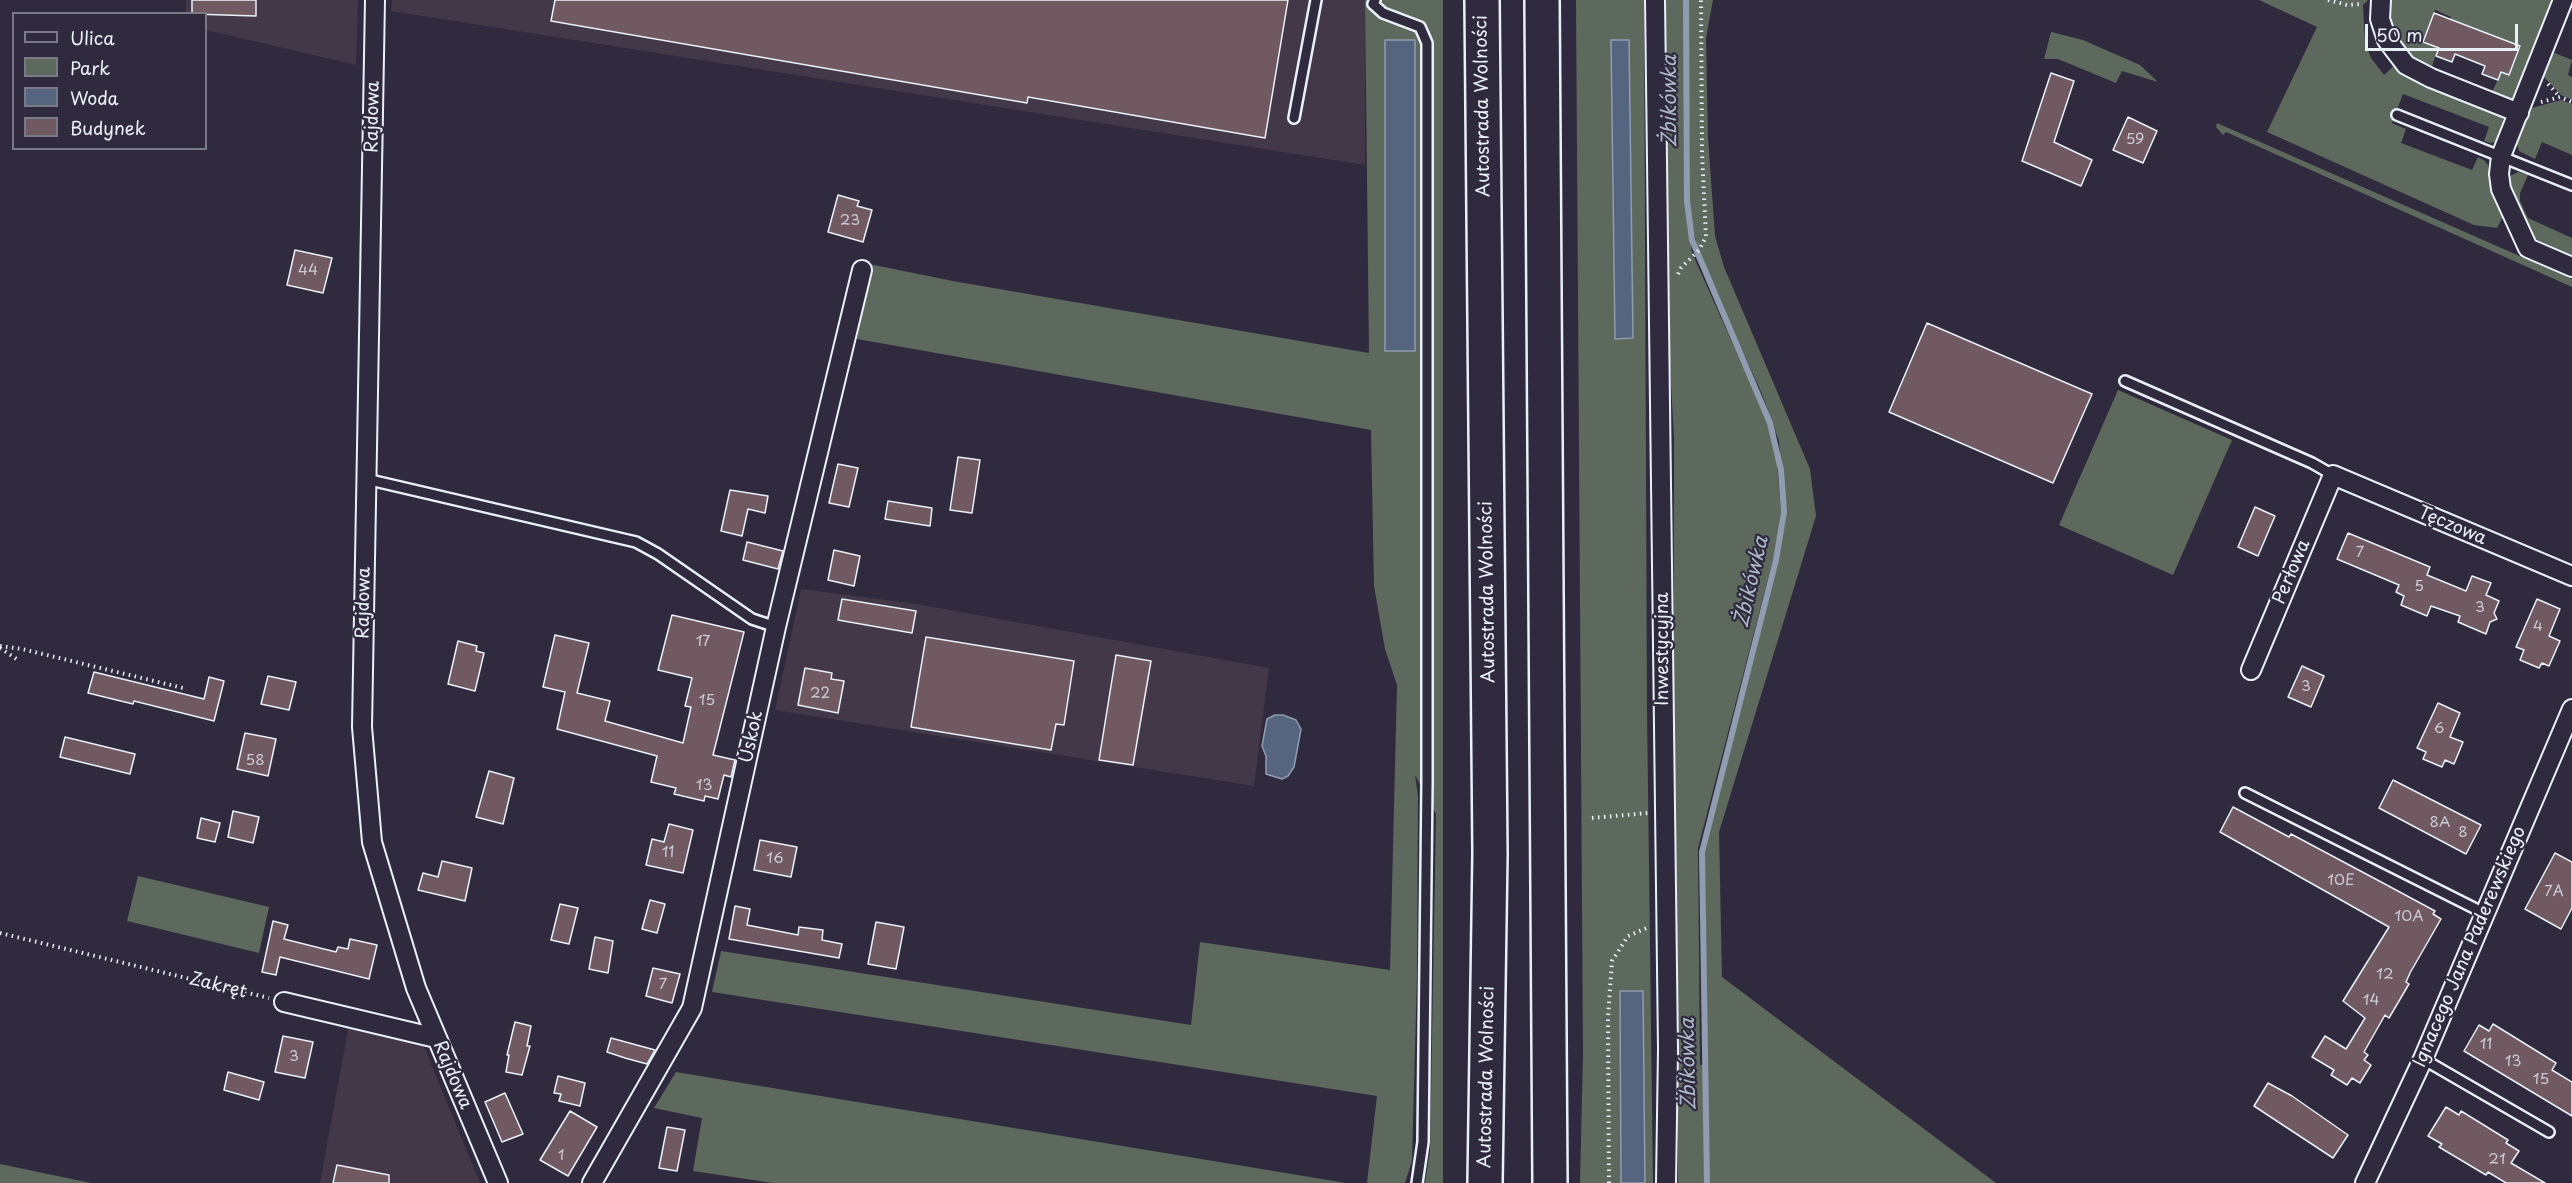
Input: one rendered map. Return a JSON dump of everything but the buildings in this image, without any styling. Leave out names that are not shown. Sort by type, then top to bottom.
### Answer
[{"type":"highway","name":"Autostrada Wolności","points":[[1482,0],[1490,853],[1485,1183]]},
{"type":"highway","points":[[1542,0],[1550,1183]]},
{"type":"street","name":"Rajdowa","points":[[375,0],[362,727],[372,842],[416,988],[498,1183]]},
{"type":"street","name":"Inwestycyjna","points":[[1655,0],[1657,321],[1663,510],[1664,812],[1668,1049],[1666,1183]]},
{"type":"street","points":[[2563,0],[2501,156],[2499,174],[2501,189],[2528,248],[2572,267]]},
{"type":"street","points":[[2374,1],[2387,40],[2406,65],[2431,78],[2518,113]]},
{"type":"street","name":"Uskok","points":[[592,1183],[692,1008],[776,627],[862,270]]},
{"type":"street","name":"Tęczowa","points":[[2333,475],[2572,576]]},
{"type":"street","name":"Perłowa","points":[[2251,670],[2333,475]]},
{"type":"street","name":"Ignacego Jana Paderewskiego","points":[[2365,1183],[2423,1059],[2572,709]]},
{"type":"street","points":[[284,1002],[436,1038]]},
{"type":"lane","points":[[1294,118],[1316,0]]},
{"type":"lane","points":[[1375,0],[1373,4],[1383,13],[1420,27],[1427,43],[1427,759],[1424,1131],[1417,1183]]},
{"type":"lane","points":[[2397,115],[2572,185]]},
{"type":"lane","points":[[2125,381],[2312,463],[2333,475]]},
{"type":"lane","points":[[366,479],[636,542],[658,554],[752,619],[776,627]]},
{"type":"lane","points":[[2245,793],[2484,913]]},
{"type":"lane","points":[[2423,1059],[2549,1132]]},
{"type":"path","points":[[1692,257],[1706,237],[1702,153],[1701,0]]},
{"type":"path","points":[[2328,0],[2347,6],[2374,1]]},
{"type":"path","points":[[0,647],[18,660]]},
{"type":"path","points":[[0,647],[22,649],[187,689]]},
{"type":"path","points":[[1592,818],[1664,812]]},
{"type":"path","points":[[1610,1183],[1608,1017],[1612,961],[1628,936],[1648,928]]},
{"type":"path","name":"Zakręt","points":[[0,933],[284,1002]]},
{"type":"shaded area","points":[[186,0],[358,0],[356,65],[207,30],[207,12],[186,12]]},
{"type":"shaded area","points":[[392,0],[1365,0],[1365,165],[391,11]]},
{"type":"shaded area","points":[[801,589],[917,604],[1269,668],[1254,786],[775,710]]},
{"type":"shaded area","points":[[349,1024],[422,1042],[480,1183],[320,1183]]},
{"type":"green space","points":[[1365,0],[1443,0],[1443,1183],[1425,1183],[1430,1151],[1436,814],[1415,775],[1418,796],[1417,974],[1412,1161],[1405,1183],[1367,1183],[1377,1096],[712,992],[721,951],[1191,1025],[1200,942],[1390,970],[1397,685],[1385,649],[1374,586],[1371,430],[857,339],[869,264],[953,281],[1369,353]],"holes":[[[1415,40],[1415,351],[1386,351],[1385,41]]]},
{"type":"green space","points":[[1576,0],[1644,0],[1647,709],[1653,1183],[1645,1183],[1643,991],[1620,991],[1621,1183],[1580,1183],[1583,1053]]},
{"type":"green space","points":[[1665,0],[1684,0],[1685,206],[1692,253],[1766,418],[1776,451],[1781,511],[1776,548],[1698,848],[1700,1065],[1707,1064],[1704,848],[1776,571],[1785,509],[1779,441],[1762,394],[1699,255],[1690,215],[1688,0],[1713,0],[1706,38],[1708,138],[1715,236],[1724,267],[1810,469],[1816,516],[1719,832],[1722,977],[1996,1183],[1678,1183],[1673,1051],[1674,438],[1669,347]]},
{"type":"green space","points":[[2259,0],[2368,0],[2363,5],[2365,43],[2371,58],[2384,75],[2395,65],[2501,116],[2505,123],[2498,141],[2491,143],[2484,141],[2489,127],[2403,94],[2392,123],[2406,129],[2401,143],[2472,170],[2478,157],[2485,161],[2504,215],[2497,228],[2474,225],[2267,132],[2317,27]]},
{"type":"green space","points":[[2387,0],[2555,0],[2517,97],[2508,100],[2491,94],[2501,73],[2509,76],[2521,46],[2451,19],[2435,10],[2422,42],[2438,48],[2431,69],[2408,57],[2390,27]]},
{"type":"green space","points":[[2051,32],[2083,40],[2140,65],[2158,82],[2122,71],[2116,83],[2058,59],[2044,59]]},
{"type":"green space","points":[[2550,51],[2572,60],[2568,75],[2572,77],[2572,100],[2561,95],[2542,75]]},
{"type":"green space","points":[[2561,100],[2572,104],[2572,155],[2542,142],[2535,159],[2519,151],[2516,141],[2528,109]]},
{"type":"green space","points":[[2217,123],[2572,279],[2572,287],[2226,132],[2223,135],[2216,127]]},
{"type":"green space","points":[[2518,172],[2528,175],[2520,193],[2520,201],[2528,218],[2572,238],[2572,255],[2531,237],[2508,182],[2508,177]]},
{"type":"green space","points":[[2118,390],[2232,440],[2173,575],[2059,525]]},
{"type":"green space","points":[[138,876],[269,907],[259,953],[127,921]]},
{"type":"green space","points":[[676,1072],[1346,1183],[773,1183],[693,1171],[702,1118],[654,1108]]},
{"type":"green space","points":[[0,1164],[91,1183],[0,1183]]},
{"type":"water","points":[[1385,40],[1415,40],[1415,351],[1385,351]]},
{"type":"water","points":[[1611,40],[1629,40],[1633,338],[1615,339]]},
{"type":"water","points":[[1275,715],[1283,715],[1296,720],[1301,729],[1294,767],[1288,776],[1282,779],[1266,774],[1266,756],[1262,746],[1267,719]]},
{"type":"water","points":[[1620,991],[1643,991],[1645,1183],[1621,1183]]},
{"type":"waterway","name":"Żbikówka","points":[[1686,0],[1687,201],[1692,240],[1770,423],[1781,470],[1784,512],[1776,560],[1702,852],[1707,1183]]}]
